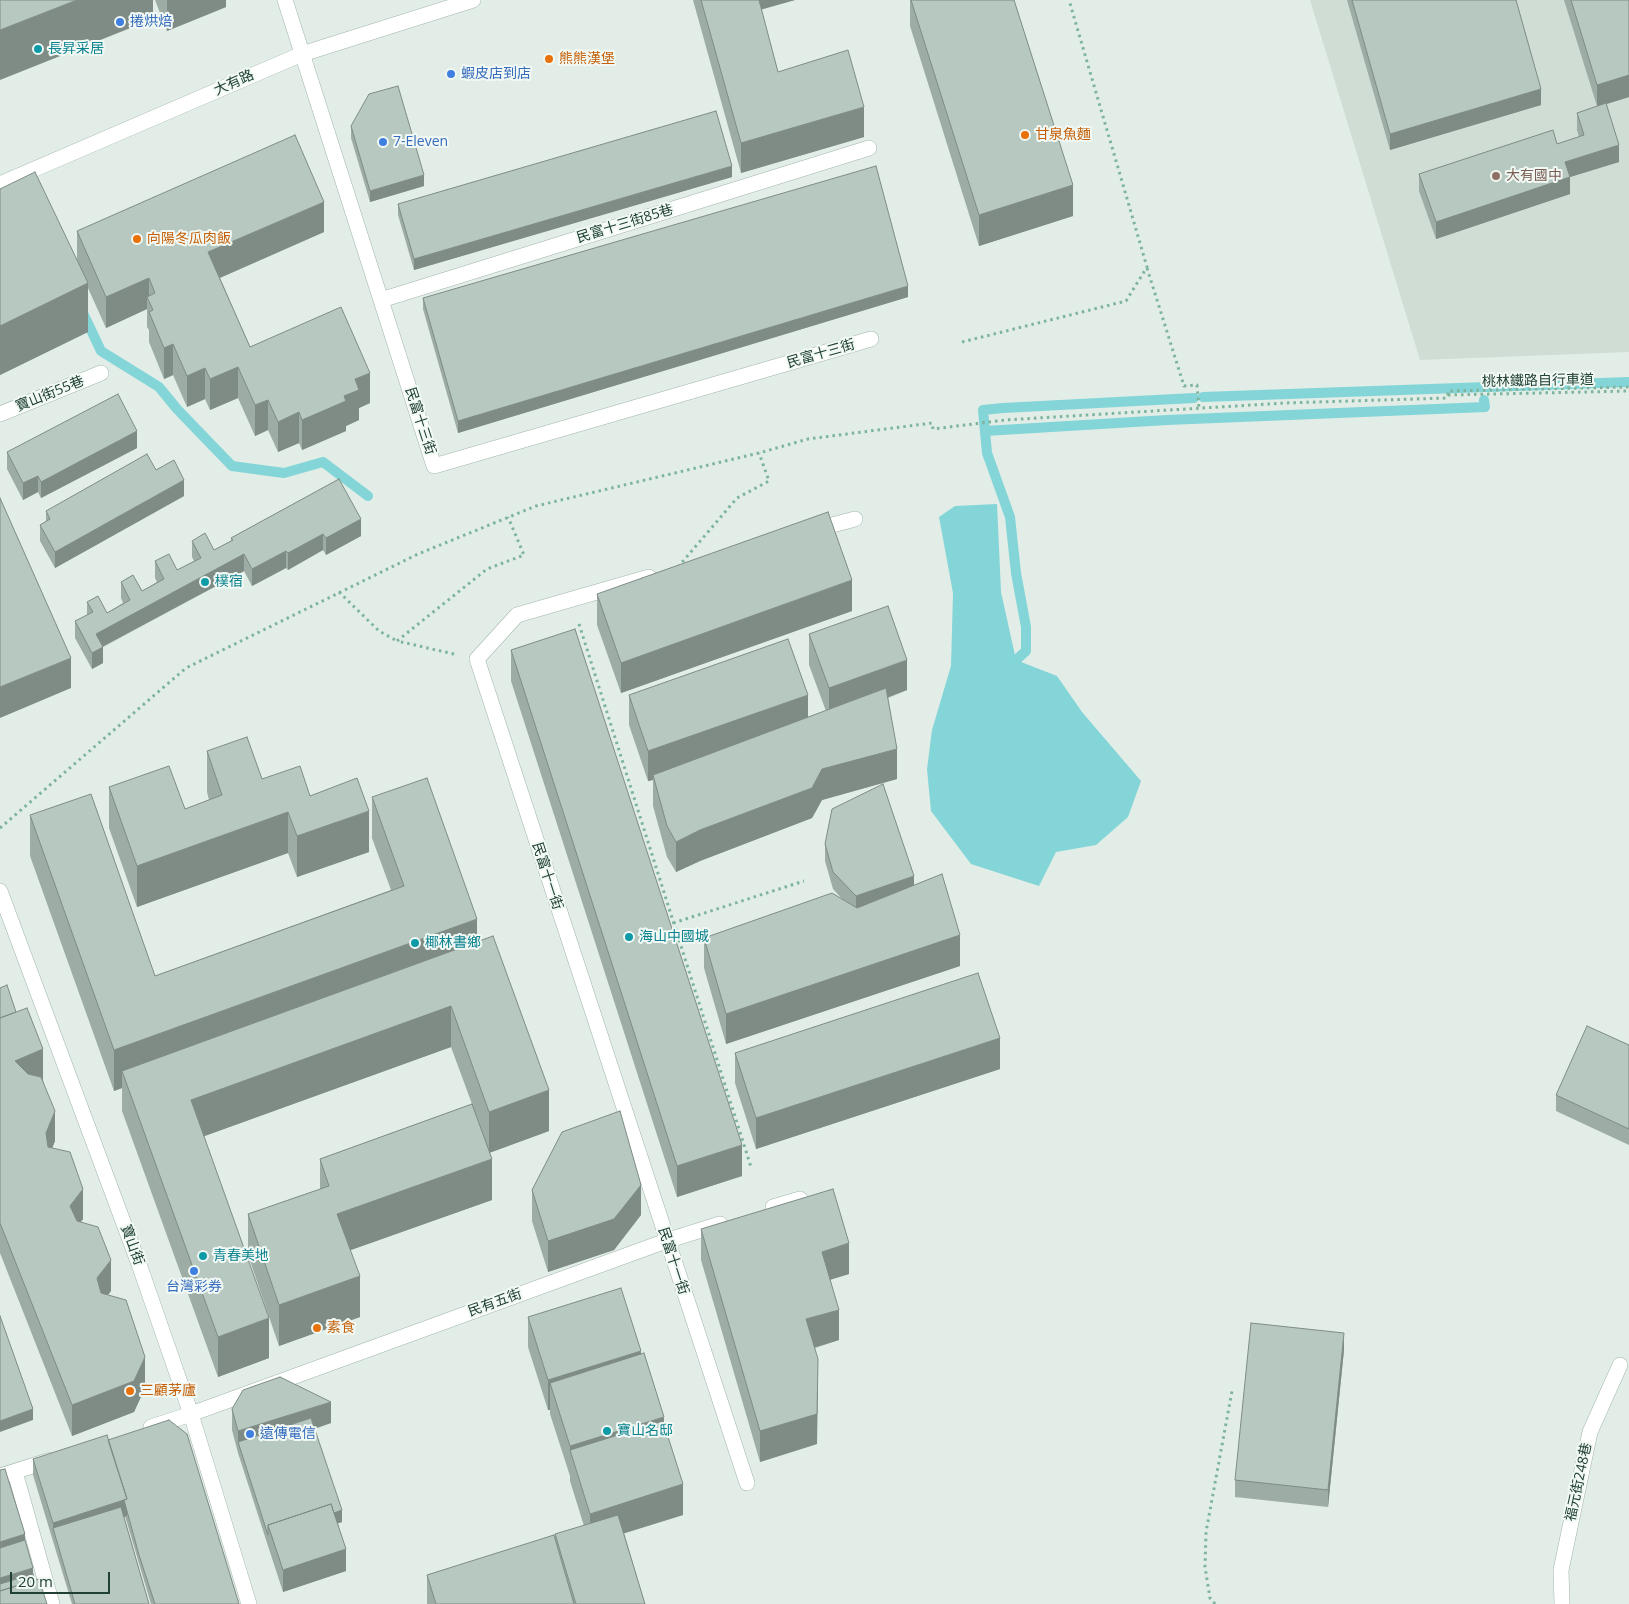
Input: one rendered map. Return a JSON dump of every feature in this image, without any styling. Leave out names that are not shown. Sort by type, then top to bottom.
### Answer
[{"type":"street","name":"民富十三街","points":[[285,0],[434,466],[871,339]]},
{"type":"street","name":"大有路","points":[[0,184],[302,54],[473,0]]},
{"type":"street","name":"民富十三街85巷","points":[[381,300],[869,148]]},
{"type":"street","name":"寶山街55巷","points":[[0,414],[101,373]]},
{"type":"street","points":[[798,535],[855,519]]},
{"type":"street","points":[[477,659],[517,615],[676,569]]},
{"type":"street","name":"民富十一街","points":[[477,659],[666,1241],[747,1483]]},
{"type":"street","name":"寶山街","points":[[0,891],[140,1267],[191,1414],[250,1604]]},
{"type":"street","points":[[756,1213],[800,1199]]},
{"type":"street","name":"民有五街","points":[[136,1432],[191,1414],[666,1241],[738,1218]]},
{"type":"street","name":"福元街248巷","points":[[1562,1604],[1561,1570],[1590,1432],[1620,1365]]},
{"type":"street","points":[[52,1604],[7,1474],[61,1456]]},
{"type":"path","points":[[1069,0],[1184,386],[1197,385],[1199,409]]},
{"type":"path","points":[[962,342],[1126,301],[1147,267]]},
{"type":"path","points":[[0,828],[186,668],[418,554],[536,506],[759,453],[808,439],[932,423],[933,429],[1006,420],[1285,403],[1447,397],[1448,391],[1629,387]]},
{"type":"path","name":"桃林鐵路自行車道","points":[[1447,397],[1629,391]]},
{"type":"path","points":[[676,569],[737,498],[769,481],[759,453]]},
{"type":"path","points":[[397,641],[487,569],[524,555],[508,517]]},
{"type":"path","points":[[339,592],[379,631],[397,641],[477,659]]},
{"type":"path","points":[[571,599],[751,1167]]},
{"type":"path","points":[[661,927],[804,881]]},
{"type":"path","points":[[1215,1604],[1210,1598],[1204,1567],[1206,1532],[1232,1391]]},
{"type":"shaded area","name":"大有國中","points":[[1310,0],[1629,0],[1629,352],[1420,360]]},
{"type":"water","points":[[997,504],[1001,592],[1016,660],[1057,676],[1082,712],[1141,781],[1128,817],[1096,845],[1056,852],[1039,886],[971,864],[931,811],[927,769],[932,730],[951,666],[953,593],[939,517],[955,506]]},
{"type":"building","points":[[0,0],[77,0],[0,30]]},
{"type":"building","points":[[701,0],[759,0],[778,72],[848,50],[864,107],[741,143]]},
{"type":"building","points":[[911,0],[1014,0],[1073,185],[979,215]]},
{"type":"building","points":[[1352,0],[1516,0],[1541,89],[1390,134]]},
{"type":"building","points":[[1571,0],[1629,0],[1629,75],[1597,85]]},
{"type":"building","points":[[398,86],[424,175],[370,191],[351,126],[369,94]]},
{"type":"building","points":[[1606,103],[1619,145],[1565,162],[1570,177],[1436,222],[1419,174],[1553,130],[1557,144],[1584,135],[1577,113]]},
{"type":"building","points":[[716,111],[732,166],[414,259],[398,204]]},
{"type":"building","points":[[295,135],[324,202],[208,252],[250,347],[341,307],[370,373],[355,379],[359,390],[344,396],[346,401],[302,420],[299,412],[278,422],[268,400],[255,405],[238,367],[210,379],[205,368],[187,376],[173,344],[164,348],[149,312],[153,310],[147,297],[155,293],[149,278],[106,297],[77,231]]},
{"type":"building","points":[[876,166],[908,286],[458,421],[423,298]]},
{"type":"building","points":[[35,172],[88,283],[0,326],[0,189]]},
{"type":"building","points":[[118,394],[137,431],[41,482],[38,476],[23,483],[7,452]]},
{"type":"building","points":[[147,454],[156,470],[174,460],[184,480],[55,552],[40,525],[50,519],[46,511]]},
{"type":"building","points":[[339,479],[361,519],[326,538],[323,534],[288,553],[286,551],[252,569],[244,554],[96,634],[103,647],[92,653],[75,621],[93,612],[87,602],[98,596],[107,613],[130,600],[121,582],[133,575],[142,591],[164,579],[155,561],[169,554],[177,570],[201,558],[192,541],[205,533],[214,550],[233,540],[231,538]]},
{"type":"building","points":[[0,498],[71,658],[0,687]]},
{"type":"building","points":[[828,512],[852,580],[621,663],[597,594]]},
{"type":"building","points":[[888,606],[907,660],[829,688],[809,634]]},
{"type":"building","name":"海山中國城","points":[[575,629],[742,1145],[677,1166],[511,650]]},
{"type":"building","points":[[788,639],[808,695],[648,751],[629,695]]},
{"type":"building","points":[[886,688],[897,749],[822,769],[812,788],[700,830],[676,842],[667,826],[653,775]]},
{"type":"building","points":[[247,737],[262,779],[300,766],[310,796],[357,778],[369,811],[297,836],[288,812],[137,866],[109,787],[169,766],[185,809],[222,795],[207,751]]},
{"type":"building","points":[[427,778],[477,919],[114,1050],[30,815],[91,794],[155,976],[404,886],[372,797]]},
{"type":"building","points":[[883,784],[914,876],[856,896],[833,872],[825,844],[832,809]]},
{"type":"building","points":[[942,874],[960,935],[726,1014],[704,938],[832,893],[857,908]]},
{"type":"building","points":[[493,936],[549,1090],[489,1112],[451,1006],[191,1100],[269,1318],[218,1337],[122,1071]]},
{"type":"building","points":[[978,973],[1000,1038],[756,1118],[735,1053]]},
{"type":"building","points":[[7,985],[16,1012],[0,1018],[0,988]]},
{"type":"building","points":[[27,1008],[43,1049],[15,1061],[28,1074],[41,1077],[55,1111],[46,1133],[48,1147],[70,1152],[83,1189],[70,1206],[77,1221],[98,1227],[111,1260],[97,1278],[101,1293],[126,1300],[145,1357],[134,1381],[72,1405],[0,1223],[0,1018]]},
{"type":"building","points":[[1587,1026],[1629,1045],[1629,1129],[1556,1095]]},
{"type":"building","points":[[472,1104],[492,1159],[337,1214],[360,1276],[279,1305],[248,1214],[329,1186],[320,1159]]},
{"type":"building","points":[[620,1111],[641,1185],[614,1219],[548,1241],[532,1190],[562,1132]]},
{"type":"building","points":[[833,1189],[849,1243],[822,1252],[839,1310],[806,1319],[818,1359],[817,1414],[760,1431],[701,1229]]},
{"type":"building","points":[[621,1288],[641,1351],[548,1380],[528,1317]]},
{"type":"building","points":[[0,1316],[33,1409],[0,1421]]},
{"type":"building","points":[[1251,1323],[1344,1333],[1328,1490],[1235,1480]]},
{"type":"building","points":[[644,1353],[664,1417],[570,1446],[550,1383]]},
{"type":"building","points":[[280,1377],[331,1402],[238,1431],[232,1409],[243,1390]]},
{"type":"building","points":[[311,1418],[342,1510],[334,1513],[331,1504],[268,1525],[268,1535],[238,1442]]},
{"type":"building","points":[[169,1420],[187,1434],[239,1604],[155,1604],[124,1500],[127,1499],[108,1440]]},
{"type":"building","points":[[663,1421],[683,1484],[590,1514],[570,1450]]},
{"type":"building","points":[[107,1435],[127,1499],[53,1523],[33,1459]]},
{"type":"building","points":[[5,1469],[25,1534],[0,1542],[0,1470]]},
{"type":"building","points":[[331,1504],[346,1549],[283,1570],[268,1525]]},
{"type":"building","points":[[121,1507],[149,1604],[75,1604],[53,1528]]},
{"type":"building","points":[[618,1515],[645,1604],[576,1604],[555,1534]]},
{"type":"building","points":[[554,1535],[574,1604],[436,1604],[427,1575]]},
{"type":"building","points":[[25,1540],[33,1568],[0,1578],[0,1548]]},
{"type":"building","points":[[33,1574],[35,1580],[0,1591],[0,1584]]},
{"type":"building","points":[[39,1579],[47,1604],[0,1604],[0,1591]]},
{"type":"waterway","points":[[82,311],[101,351],[159,387],[177,409],[232,466],[284,473],[323,462],[368,496]]},
{"type":"waterway","points":[[1203,397],[1629,382]]},
{"type":"waterway","points":[[1016,660],[1026,651],[1026,627],[1016,573],[1010,517],[987,453],[983,410],[1194,398]]},
{"type":"waterway","points":[[985,431],[1167,420],[1485,407],[1484,400]]},
{"type":"place","name":"捲烘焙","points":[[120,22]]},
{"type":"place","name":"長昇采居","points":[[38,49]]},
{"type":"place","name":"熊熊漢堡","points":[[549,59]]},
{"type":"place","name":"蝦皮店到店","points":[[451,74]]},
{"type":"place","name":"甘泉魚麵","points":[[1025,135]]},
{"type":"place","name":"7-Eleven","points":[[383,142]]},
{"type":"place","name":"大有國中","points":[[1496,176]]},
{"type":"place","name":"向陽冬瓜肉飯","points":[[137,239]]},
{"type":"place","name":"樸宿","points":[[205,582]]},
{"type":"place","name":"海山中國城","points":[[629,937]]},
{"type":"place","name":"椰林書鄉","points":[[415,943]]},
{"type":"place","name":"青春美地","points":[[203,1256]]},
{"type":"place","name":"台灣彩券","points":[[194,1271]]},
{"type":"place","name":"素食","points":[[317,1328]]},
{"type":"place","name":"三顧茅廬","points":[[130,1391]]},
{"type":"place","name":"寶山名邸","points":[[607,1431]]},
{"type":"place","name":"遠傳電信","points":[[250,1434]]}]
